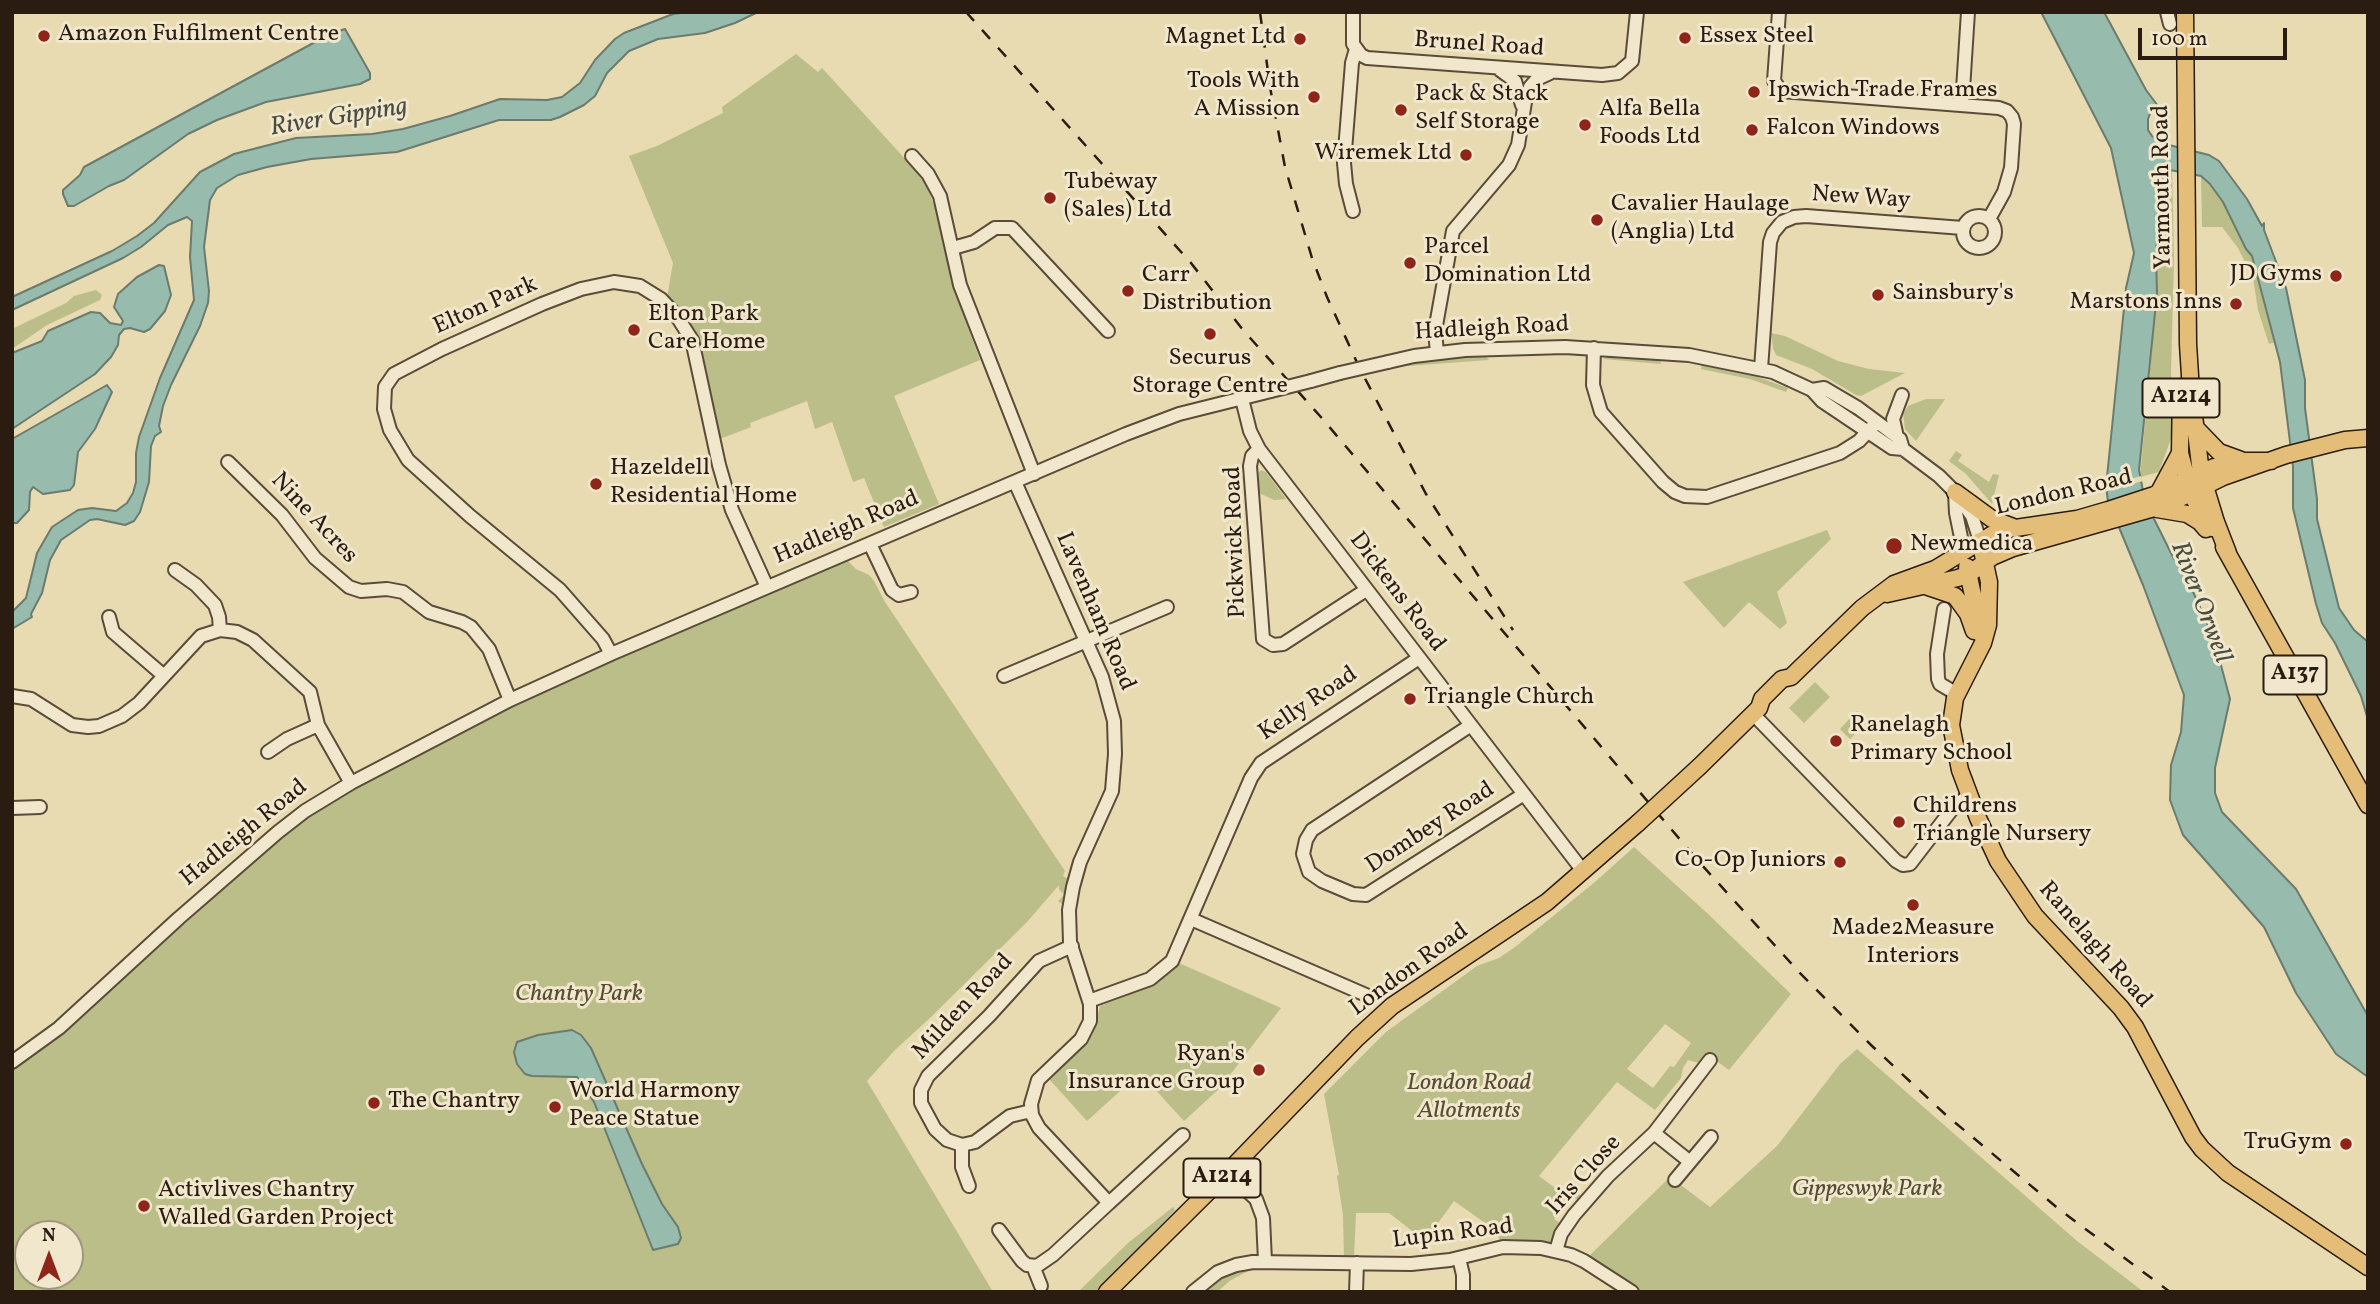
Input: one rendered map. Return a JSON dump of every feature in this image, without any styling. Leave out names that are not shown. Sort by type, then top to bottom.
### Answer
[{"type":"main road","name":"Yarmouth Road","points":[[2185,12],[2188,344],[2196,484]]},
{"type":"main road","name":"A1214","points":[[2188,344],[2181,355],[2180,453],[2196,484]]},
{"type":"main road","points":[[2193,425],[2219,452],[2245,461]]},
{"type":"main road","name":"London Road","points":[[1878,597],[1969,574],[2013,548],[2196,484],[2314,447],[2366,436]]},
{"type":"main road","points":[[2180,453],[2152,500],[2194,518],[2228,553]]},
{"type":"main road","name":"London Road","points":[[2196,484],[2214,467],[2278,458]]},
{"type":"main road","name":"A137","points":[[2196,484],[2228,553],[2368,805]]},
{"type":"main road","points":[[1955,492],[1992,519],[2013,527]]},
{"type":"main road","name":"London Road","points":[[1107,1292],[1221,1180],[1342,1053],[1392,1006],[1535,911],[1583,871],[1700,766],[1756,711],[1775,702],[1789,687],[1791,677],[1843,625],[1894,584],[1935,569],[1996,532],[2013,527],[2109,516]]},
{"type":"main road","name":"Hadleigh Road","points":[[1980,541],[1986,562]]},
{"type":"main road","points":[[1964,552],[1980,621],[1980,645]]},
{"type":"main road","name":"Ranelagh Road","points":[[1986,562],[1990,614],[1986,636],[1952,708],[1952,736],[1969,795],[1992,851],[2035,916],[2121,1008],[2135,1027],[2202,1149],[2228,1173],[2368,1267]]},
{"type":"main road","points":[[1926,587],[1955,596],[1970,618],[1980,645]]},
{"type":"street","points":[[1353,12],[1352,36],[1356,49],[1352,63],[1344,163],[1353,211]]},
{"type":"street","name":"Brunel Road","points":[[1356,49],[1367,58],[1376,60],[1602,75],[1618,73],[1632,61],[1637,12]]},
{"type":"street","points":[[1779,12],[1774,81],[1779,89],[1788,92],[2003,109],[2013,120],[2010,175],[1989,219],[1995,226],[1996,236],[1991,244],[1983,249],[1969,245],[1964,238],[1963,228]]},
{"type":"street","points":[[1962,105],[1968,12]]},
{"type":"street","points":[[1490,67],[1505,72],[1515,81],[1523,113]]},
{"type":"street","points":[[1437,353],[1436,331],[1446,279],[1450,238],[1457,224],[1509,165],[1518,145],[1527,93],[1533,83],[1543,76],[1561,72]]},
{"type":"street","points":[[912,156],[928,174],[940,196],[957,274],[1034,474]]},
{"type":"street","name":"New Way","points":[[1760,369],[1770,242],[1782,222],[1806,216],[1963,228],[1972,218],[1980,216],[1989,219]]},
{"type":"street","points":[[953,248],[974,242],[995,228],[1012,228],[1108,331]]},
{"type":"street","name":"Elton Park","points":[[611,654],[603,639],[560,590],[470,516],[408,460],[390,430],[384,409],[385,387],[394,374],[442,349],[581,289],[614,282],[640,286],[661,299],[676,315],[692,340],[719,465],[732,510],[767,587]]},
{"type":"street","name":"Hadleigh Road","points":[[12,1062],[59,1028],[278,832],[305,811],[351,783],[510,700],[611,654],[1160,420],[1340,373],[1437,353],[1537,347],[1676,354],[1760,369],[1789,378],[1812,390],[1824,388],[1939,476],[1955,492],[1974,520],[1980,541]]},
{"type":"street","points":[[1594,348],[1593,385],[1601,412],[1664,482],[1680,495],[1700,498],[1719,494],[1840,453],[1854,443],[1853,437],[1868,423]]},
{"type":"street","points":[[1900,444],[1893,419],[1902,394]]},
{"type":"street","name":"Dickens Road","points":[[1242,399],[1250,431],[1259,449],[1583,871]]},
{"type":"street","name":"Pickwick Road","points":[[1259,449],[1252,456],[1250,466],[1263,639],[1273,645],[1283,644],[1366,590]]},
{"type":"street","name":"Nine Acres","points":[[228,462],[282,515],[315,558],[349,587],[361,591],[393,589],[403,592],[429,612],[462,622],[478,632],[494,658],[510,700]]},
{"type":"street","name":"Lavenham Road","points":[[1015,482],[1102,677],[1112,712],[1114,774],[1108,804],[1080,862],[1073,887],[1069,920],[1072,946],[1089,1000],[1091,1018],[1086,1033],[1038,1080],[1032,1094],[1031,1111]]},
{"type":"street","points":[[1955,492],[1956,513],[1964,552]]},
{"type":"street","points":[[870,544],[892,590],[899,595],[911,592]]},
{"type":"street","points":[[175,570],[197,585],[215,605],[220,630]]},
{"type":"street","points":[[1004,676],[1167,607]]},
{"type":"street","points":[[1944,609],[1937,654],[1938,679],[1940,684],[1957,694]]},
{"type":"street","points":[[109,617],[113,632],[163,675]]},
{"type":"street","points":[[12,696],[25,696],[72,725],[93,727],[108,723],[128,712],[201,636],[220,630],[237,632],[246,635],[304,686],[313,700],[318,725],[351,783]]},
{"type":"street","name":"Kelly Road","points":[[1089,1000],[1129,988],[1159,974],[1175,956],[1251,778],[1261,763],[1419,658]]},
{"type":"street","points":[[1756,711],[1896,861],[1903,865],[1910,864],[1953,808],[1969,795]]},
{"type":"street","points":[[268,752],[287,739],[318,725]]},
{"type":"street","name":"Dombey Road","points":[[1471,725],[1312,830],[1304,843],[1303,858],[1309,872],[1322,881],[1353,894],[1368,894],[1524,794]]},
{"type":"street","points":[[12,808],[40,807]]},
{"type":"street","points":[[1191,919],[1366,995]]},
{"type":"street","name":"Milden Road","points":[[962,1145],[942,1137],[925,1112],[920,1097],[925,1079],[989,1016],[1039,961],[1051,953],[1072,946]]},
{"type":"street","name":"Iris Close","points":[[1556,1251],[1565,1227],[1589,1197],[1654,1133],[1710,1060]]},
{"type":"street","points":[[969,1186],[962,1167],[962,1145],[975,1142],[1013,1115],[1031,1111],[1042,1131],[1109,1203]]},
{"type":"street","name":"Iris Close","points":[[1654,1133],[1689,1161]]},
{"type":"street","points":[[994,1250],[1002,1235],[1022,1261],[1033,1266],[1041,1264],[1183,1135]]},
{"type":"street","points":[[1675,1180],[1711,1137]]},
{"type":"street","points":[[1243,1187],[1256,1199],[1262,1218],[1265,1261]]},
{"type":"street","name":"Lupin Road","points":[[1193,1292],[1208,1278],[1230,1267],[1265,1261],[1411,1264],[1459,1258],[1503,1247],[1529,1247],[1556,1251],[1584,1261],[1632,1292]]},
{"type":"street","points":[[1459,1258],[1463,1292]]},
{"type":"street","points":[[1356,1292],[1357,1263]]},
{"type":"street","points":[[1033,1266],[1041,1286]]},
{"type":"green space","points":[[796,54],[818,72],[822,68],[918,173],[937,212],[954,289],[980,360],[894,396],[939,504],[884,527],[864,478],[853,482],[832,422],[815,429],[807,401],[750,423],[751,427],[712,442],[697,367],[667,298],[673,263],[629,156],[657,146],[723,113],[722,107]]},
{"type":"green space","points":[[2170,170],[2174,259],[2171,373],[2174,430],[2159,472],[2140,477],[2157,293],[2156,256],[2161,183],[2166,172]]},
{"type":"green space","points":[[2201,176],[2223,202],[2252,256],[2275,342],[2269,344],[2258,310],[2253,278],[2238,248],[2222,227],[2202,227]]},
{"type":"green space","points":[[96,290],[102,295],[100,300],[47,325],[12,349],[12,329],[66,303],[74,296]]},
{"type":"green space","points":[[1771,333],[1785,336],[1838,361],[1869,369],[1905,373],[1861,396],[1856,395],[1812,369],[1776,355]]},
{"type":"green space","points":[[1485,355],[1489,360],[1394,367],[1434,361]]},
{"type":"green space","points":[[1610,355],[1660,359],[1661,364],[1603,359]]},
{"type":"green space","points":[[1702,364],[1747,373],[1788,388],[1786,392],[1750,379],[1701,369]]},
{"type":"green space","points":[[1926,399],[1945,399],[1916,441],[1905,429],[1903,414],[1908,406]]},
{"type":"green space","points":[[1956,451],[1962,455],[1958,461],[1989,482],[1993,474],[1999,475],[1992,504],[1966,474],[1949,461]]},
{"type":"green space","points":[[1261,470],[1266,472],[1286,499],[1274,500],[1259,493],[1258,473]]},
{"type":"green space","points":[[1827,530],[1831,539],[1777,592],[1787,623],[1780,629],[1749,602],[1724,628],[1683,582]]},
{"type":"green space","name":"Chantry Park","points":[[843,556],[874,581],[885,602],[1065,871],[1063,876],[1068,879],[1064,906],[1058,901],[1064,895],[1059,885],[1027,922],[895,1050],[867,1081],[993,1292],[12,1292],[12,1066],[59,1037],[280,838],[305,811],[510,700]]},
{"type":"green space","points":[[1815,682],[1830,697],[1804,723],[1789,708]]},
{"type":"green space","points":[[1857,711],[1868,721],[1850,739],[1840,729]]},
{"type":"green space","name":"London Road Allotments","points":[[1634,847],[1791,994],[1729,1070],[1707,1054],[1699,1063],[1688,1060],[1681,1078],[1655,1110],[1617,1082],[1539,1176],[1563,1194],[1570,1187],[1586,1200],[1583,1204],[1571,1195],[1554,1219],[1565,1227],[1556,1251],[1503,1247],[1495,1230],[1454,1201],[1425,1241],[1389,1213],[1356,1213],[1354,1258],[1344,1258],[1339,1175],[1324,1094],[1386,1032],[1477,966],[1499,958],[1515,947]],"holes":[[[1665,1024],[1691,1043],[1674,1067],[1670,1066],[1653,1088],[1627,1069]]]},
{"type":"green space","points":[[1179,963],[1281,1008],[1220,1088],[1184,1121],[1140,1073],[1087,1121],[1049,1079],[1087,1043],[1094,1030],[1100,1006],[1150,987]]},
{"type":"green space","name":"Gippeswyk Park","points":[[1857,1049],[2077,1241],[2144,1292],[1642,1292],[1588,1257],[1670,1177],[1710,1207],[1777,1146],[1840,1064]]},
{"type":"green space","points":[[1173,1207],[1175,1210],[1096,1292],[1078,1292],[1128,1243]]},
{"type":"green space","points":[[1256,1267],[1231,1280],[1217,1292],[1198,1292],[1224,1273]]},
{"type":"shaded area","points":[[758,12],[705,33],[658,39],[629,51],[607,73],[595,96],[584,105],[551,120],[499,120],[397,152],[311,159],[267,167],[238,175],[217,188],[210,200],[204,247],[208,303],[163,406],[159,426],[161,432],[155,436],[151,446],[149,482],[140,512],[134,521],[125,525],[90,520],[61,540],[50,560],[42,593],[32,617],[12,629],[12,612],[26,598],[37,553],[52,527],[78,510],[92,508],[116,511],[127,503],[133,493],[139,437],[160,378],[194,300],[190,257],[192,221],[187,217],[168,225],[123,258],[12,310],[12,297],[112,251],[137,236],[154,223],[200,172],[234,154],[296,138],[372,134],[403,129],[500,99],[547,100],[562,97],[580,83],[595,60],[615,39],[673,14]]},
{"type":"shaded area","points":[[2041,12],[2104,12],[2146,90],[2158,106],[2151,111],[2148,130],[2161,143],[2209,155],[2219,161],[2247,199],[2262,226],[2264,223],[2264,230],[2286,288],[2305,380],[2305,408],[2317,499],[2317,519],[2339,608],[2354,630],[2368,642],[2368,720],[2361,696],[2322,623],[2316,604],[2293,508],[2293,466],[2280,362],[2252,256],[2223,202],[2210,184],[2201,176],[2170,170],[2166,172],[2161,183],[2156,256],[2157,293],[2139,470],[2143,491],[2174,559],[2179,560],[2214,639],[2230,699],[2215,768],[2215,793],[2222,812],[2296,889],[2368,1016],[2368,1077],[2336,1054],[2296,993],[2264,927],[2183,835],[2170,800],[2171,765],[2181,732],[2184,695],[2108,501],[2106,487],[2126,288],[2134,253],[2111,148]]},
{"type":"shaded area","points":[[345,29],[370,73],[370,79],[360,84],[266,102],[217,120],[188,134],[124,180],[74,206],[68,206],[63,190],[80,175],[84,167],[330,34]]},
{"type":"shaded area","points":[[159,265],[164,266],[171,295],[165,311],[150,329],[144,332],[124,329],[111,357],[95,374],[12,429],[12,353],[42,341],[48,331],[91,312],[100,313],[110,323],[121,325],[123,321],[114,307],[118,294],[137,277]]},
{"type":"shaded area","points":[[107,385],[112,392],[95,429],[78,452],[74,485],[70,490],[43,494],[33,487],[29,510],[17,523],[12,523],[12,439]]},
{"type":"shaded area","points":[[572,1030],[581,1035],[591,1048],[642,1164],[662,1204],[678,1227],[681,1238],[678,1244],[653,1250],[594,1102],[577,1077],[532,1076],[525,1074],[517,1064],[514,1052],[517,1042],[538,1035]]},
{"type":"pier","points":[[2141,476],[2143,481],[2104,492],[2103,487]]},
{"type":"railway","points":[[966,12],[1191,263],[1243,330],[1320,416],[1700,863],[1799,972],[1871,1045],[1946,1115],[2060,1210],[2170,1292]]},
{"type":"railway","points":[[1260,12],[1285,167],[1312,258],[1327,297],[1360,369],[1426,494],[1513,630]]},
{"type":"place","name":"Amazon Fulfilment Centre","points":[[44,36]]},
{"type":"place","name":"Essex Steel","points":[[1685,38]]},
{"type":"place","name":"Magnet Ltd","points":[[1300,39]]},
{"type":"place","name":"Ipswich Trade Frames","points":[[1754,92]]},
{"type":"place","name":"Tools With A Mission","points":[[1314,97]]},
{"type":"place","name":"Pack & Stack Self Storage","points":[[1401,110]]},
{"type":"place","name":"Alfa Bella Foods Ltd","points":[[1585,125]]},
{"type":"place","name":"Falcon Windows","points":[[1752,130]]},
{"type":"place","name":"Wiremek Ltd","points":[[1466,155]]},
{"type":"place","name":"Tubeway (Sales) Ltd","points":[[1050,198]]},
{"type":"place","name":"Cavalier Haulage (Anglia) Ltd","points":[[1597,220]]},
{"type":"place","name":"Parcel Domination Ltd","points":[[1410,263]]},
{"type":"place","name":"JD Gyms","points":[[2336,276]]},
{"type":"place","name":"Carr Distribution","points":[[1128,291]]},
{"type":"place","name":"Sainsbury's","points":[[1878,295]]},
{"type":"place","name":"Marstons Inns","points":[[2236,304]]},
{"type":"place","name":"Elton Park Care Home","points":[[634,330]]},
{"type":"place","name":"Securus Storage Centre","points":[[1210,334]]},
{"type":"place","name":"Hazeldell Residential Home","points":[[596,484]]},
{"type":"place","name":"Newmedica","points":[[1894,546]]},
{"type":"place","name":"Triangle Church","points":[[1410,699]]},
{"type":"place","name":"Ranelagh Primary School","points":[[1836,741]]},
{"type":"place","name":"Childrens Triangle Nursery","points":[[1899,822]]},
{"type":"place","name":"Co-Op Juniors","points":[[1840,862]]},
{"type":"place","name":"Made2Measure Interiors","points":[[1913,905]]},
{"type":"place","name":"Ryan's Insurance Group","points":[[1259,1070]]},
{"type":"place","name":"The Chantry","points":[[374,1103]]},
{"type":"place","name":"World Harmony Peace Statue","points":[[555,1107]]},
{"type":"place","name":"TruGym","points":[[2346,1144]]},
{"type":"place","name":"Activlives Chantry Walled Garden Project","points":[[144,1206]]},
{"type":"water label","name":"River Gipping","points":[[339,119]]},
{"type":"water label","name":"River Orwell","points":[[2199,603]]}]
